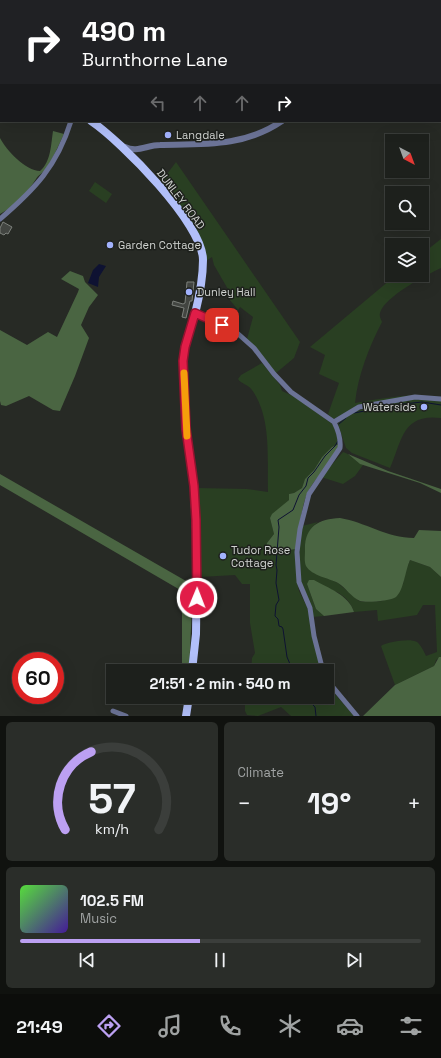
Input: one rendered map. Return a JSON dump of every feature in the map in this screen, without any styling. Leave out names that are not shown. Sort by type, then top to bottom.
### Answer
[{"type":"main road","name":"DUNLEY ROAD","points":[[93,122],[123,146],[138,162],[173,204],[194,234],[201,247],[203,269],[195,313],[185,347],[183,361],[186,429],[194,486],[197,554],[196,634],[193,664]]},
{"type":"main road","points":[[186,716],[188,704]]},
{"type":"street","points":[[0,218],[30,192],[51,166],[58,154],[71,122]]},
{"type":"street","points":[[123,146],[133,150],[157,145],[204,145],[232,141],[261,133],[280,122]]},
{"type":"street","points":[[138,162],[139,153],[143,149]]},
{"type":"street","points":[[195,313],[236,332],[254,348],[275,375],[291,392],[334,422],[340,438],[340,448],[309,494],[300,530],[297,552],[299,582],[310,608],[314,636],[321,664]]},
{"type":"street","points":[[334,422],[359,407],[415,397],[441,398]]},
{"type":"street","points":[[334,688],[357,716]]},
{"type":"street","points":[[113,711],[126,716]]},
{"type":"green space","points":[[53,131],[64,134],[48,166],[20,199],[0,214],[0,138],[7,148],[23,164],[29,168],[40,171],[44,167],[48,158]]},
{"type":"green space","points":[[176,162],[300,342],[294,358],[276,373],[247,339],[253,317],[240,307],[238,310],[225,294],[229,291],[214,265],[212,257],[206,261],[159,181],[167,174]]},
{"type":"green space","points":[[95,182],[112,194],[106,203],[89,191]]},
{"type":"green space","points":[[441,239],[441,268],[429,274],[429,248]]},
{"type":"green space","points":[[70,271],[83,276],[85,282],[98,295],[89,307],[81,325],[89,338],[60,411],[53,410],[29,396],[6,406],[1,405],[0,330],[27,345],[48,332],[57,337],[79,289],[61,279]]},
{"type":"green space","points":[[388,282],[415,282],[389,300],[380,313],[382,322],[365,361],[356,393],[355,403],[418,395],[358,405],[341,416],[333,419],[328,414],[339,383],[319,374],[325,355],[310,347]]},
{"type":"green space","points":[[262,363],[280,385],[282,391],[295,397],[334,426],[339,444],[332,447],[322,457],[314,470],[305,479],[302,488],[289,494],[289,500],[270,518],[274,534],[267,543],[269,555],[275,552],[296,549],[297,582],[299,591],[308,609],[320,664],[252,664],[252,658],[255,653],[250,623],[250,584],[242,584],[235,575],[200,577],[196,488],[247,489],[268,492],[268,453],[266,426],[263,413],[252,390],[249,386],[238,379],[241,375]]},
{"type":"green space","points":[[411,399],[441,400],[441,418],[418,420],[411,425],[405,431],[401,439],[390,468],[352,453],[346,448],[338,424],[344,418],[356,411]]},
{"type":"green space","points":[[339,444],[337,451],[310,487],[307,494],[296,549],[275,552],[269,555],[265,553],[267,543],[274,534],[270,518],[272,514],[289,500],[289,494],[302,488],[305,479],[314,470],[322,457],[332,447]]},
{"type":"green space","points":[[343,452],[363,465],[355,476],[343,484],[321,477]]},
{"type":"green space","points":[[348,454],[388,471],[441,489],[441,493],[420,483],[360,464]]},
{"type":"green space","points":[[0,474],[193,585],[189,664],[182,664],[182,591],[0,485]]},
{"type":"green space","points":[[340,518],[385,533],[404,537],[414,538],[419,530],[441,531],[441,577],[430,567],[410,560],[403,585],[396,597],[384,601],[360,601],[338,583],[312,572],[305,564],[305,543],[310,530],[325,520]]},
{"type":"green space","points":[[318,522],[309,532],[306,544],[310,570],[338,583],[359,601],[383,601],[403,584],[410,560],[430,567],[441,577],[441,657],[436,660],[434,666],[395,685],[381,646],[409,640],[417,642],[426,656],[437,652],[435,605],[423,605],[417,615],[378,621],[377,610],[354,612],[347,599],[335,591],[307,584],[316,609],[324,616],[312,617],[300,581],[298,555],[302,526]]},
{"type":"green space","points":[[309,580],[314,580],[343,597],[348,601],[354,612],[324,616],[316,609],[307,584]]},
{"type":"green space","points":[[439,657],[441,657],[441,716],[363,716],[395,685],[434,666]]},
{"type":"green space","points":[[334,693],[354,716],[291,716],[281,707],[258,716],[247,715],[245,711],[245,704],[334,704]]},
{"type":"shaded area","points":[[99,264],[106,266],[99,277],[98,287],[88,283],[93,270]]},
{"type":"building","points":[[3,222],[12,227],[8,234],[6,233],[4,235],[0,233],[0,228]]},
{"type":"building","points":[[187,282],[194,282],[192,301],[190,301],[186,318],[182,317],[184,308],[172,305],[173,301],[183,304],[185,303]]},
{"type":"waterway","points":[[403,404],[422,402],[441,405]]},
{"type":"waterway","points":[[375,409],[399,404]]},
{"type":"waterway","points":[[354,413],[370,410]]},
{"type":"waterway","points":[[339,424],[346,418]]},
{"type":"waterway","points":[[290,664],[287,657],[283,629],[279,626],[278,619],[275,616],[276,605],[279,600],[276,583],[279,527],[278,520],[293,510],[299,495],[306,486],[308,478],[338,441]]},
{"type":"waterway","points":[[312,704],[315,707],[316,716]]},
{"type":"slow traffic","points":[[184,373],[187,436]]},
{"type":"place","name":"Langdale","points":[[168,135]]},
{"type":"place","name":"Garden Cottage","points":[[110,245]]},
{"type":"place","name":"Dunley Hall","points":[[189,292]]},
{"type":"place","name":"Waterside","points":[[424,407]]},
{"type":"place","name":"Tudor Rose Cottage","points":[[223,556]]},
{"type":"route","points":[[197,598],[196,520],[194,486],[186,429],[183,370],[184,357],[185,347],[195,313],[222,325]]}]
